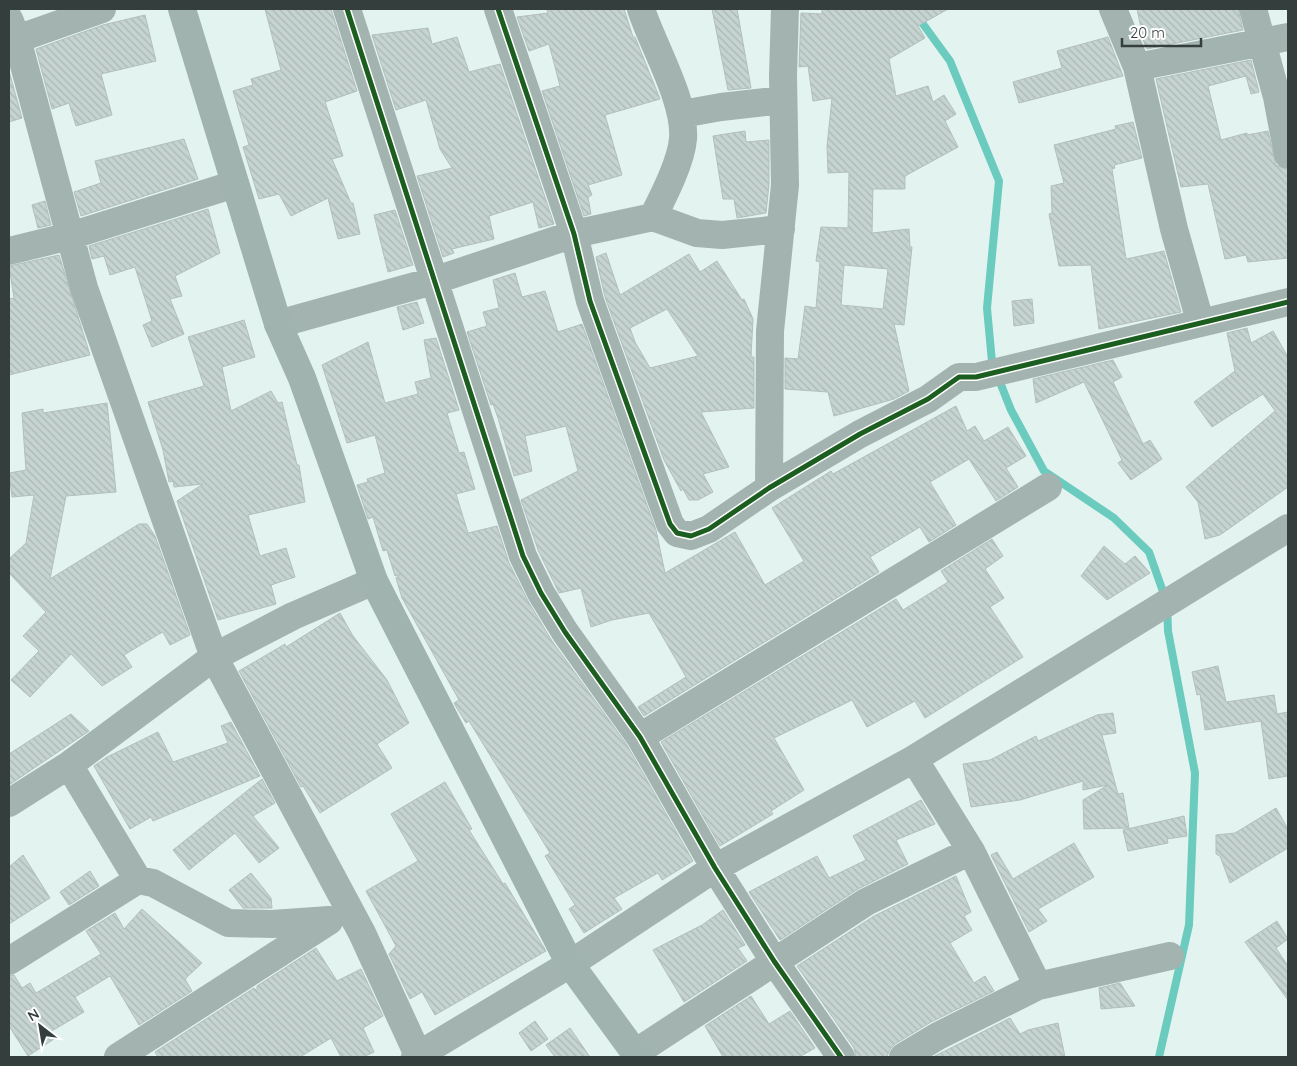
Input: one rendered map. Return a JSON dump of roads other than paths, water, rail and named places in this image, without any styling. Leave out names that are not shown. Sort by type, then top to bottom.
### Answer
[{"type":"street","points":[[102,9],[13,29],[84,288],[214,657],[339,914],[416,1056],[570,964],[715,868],[914,759],[1288,528]]},
{"type":"street","points":[[182,9],[278,324],[302,378],[374,580],[570,964],[637,1055],[774,961],[866,902],[971,852]]},
{"type":"street","points":[[347,9],[523,556],[541,593],[565,632],[640,737],[715,868],[774,961],[841,1057]]},
{"type":"street","points":[[498,9],[574,234],[590,301],[670,524],[677,533],[691,536],[709,530],[769,488],[860,434],[928,399],[959,377],[976,376],[1020,366],[1200,321],[1288,302]]},
{"type":"street","points":[[641,9],[682,114],[683,140],[664,194],[653,216]]},
{"type":"street","points":[[769,488],[770,331],[785,186],[783,100],[785,9]]},
{"type":"street","points":[[1113,9],[1137,67],[1174,229],[1200,321]]},
{"type":"street","points":[[1253,9],[1277,97],[1288,155]]},
{"type":"street","points":[[1137,67],[1262,44],[1288,37]]},
{"type":"street","points":[[682,114],[721,107],[783,100]]},
{"type":"street","points":[[9,251],[70,236],[235,184]]},
{"type":"street","points":[[278,324],[433,281],[574,234],[653,216],[697,233],[722,235],[781,229]]},
{"type":"street","points":[[640,737],[1048,487]]},
{"type":"street","points":[[9,803],[70,765],[214,657],[293,616],[374,580]]},
{"type":"street","points":[[914,759],[971,852],[1038,986]]},
{"type":"street","points":[[70,765],[138,880]]},
{"type":"street","points":[[9,961],[138,880],[153,883],[228,923],[272,924],[339,914]]},
{"type":"street","points":[[118,1057],[339,914]]},
{"type":"street","points":[[903,1057],[938,1036],[1038,986],[1170,956]]},
{"type":"waterway","points":[[912,9],[950,61],[999,181],[987,308],[992,362],[1011,410],[1044,471],[1114,518],[1149,552],[1167,603],[1168,631],[1195,773],[1189,925],[1159,1057]]}]
